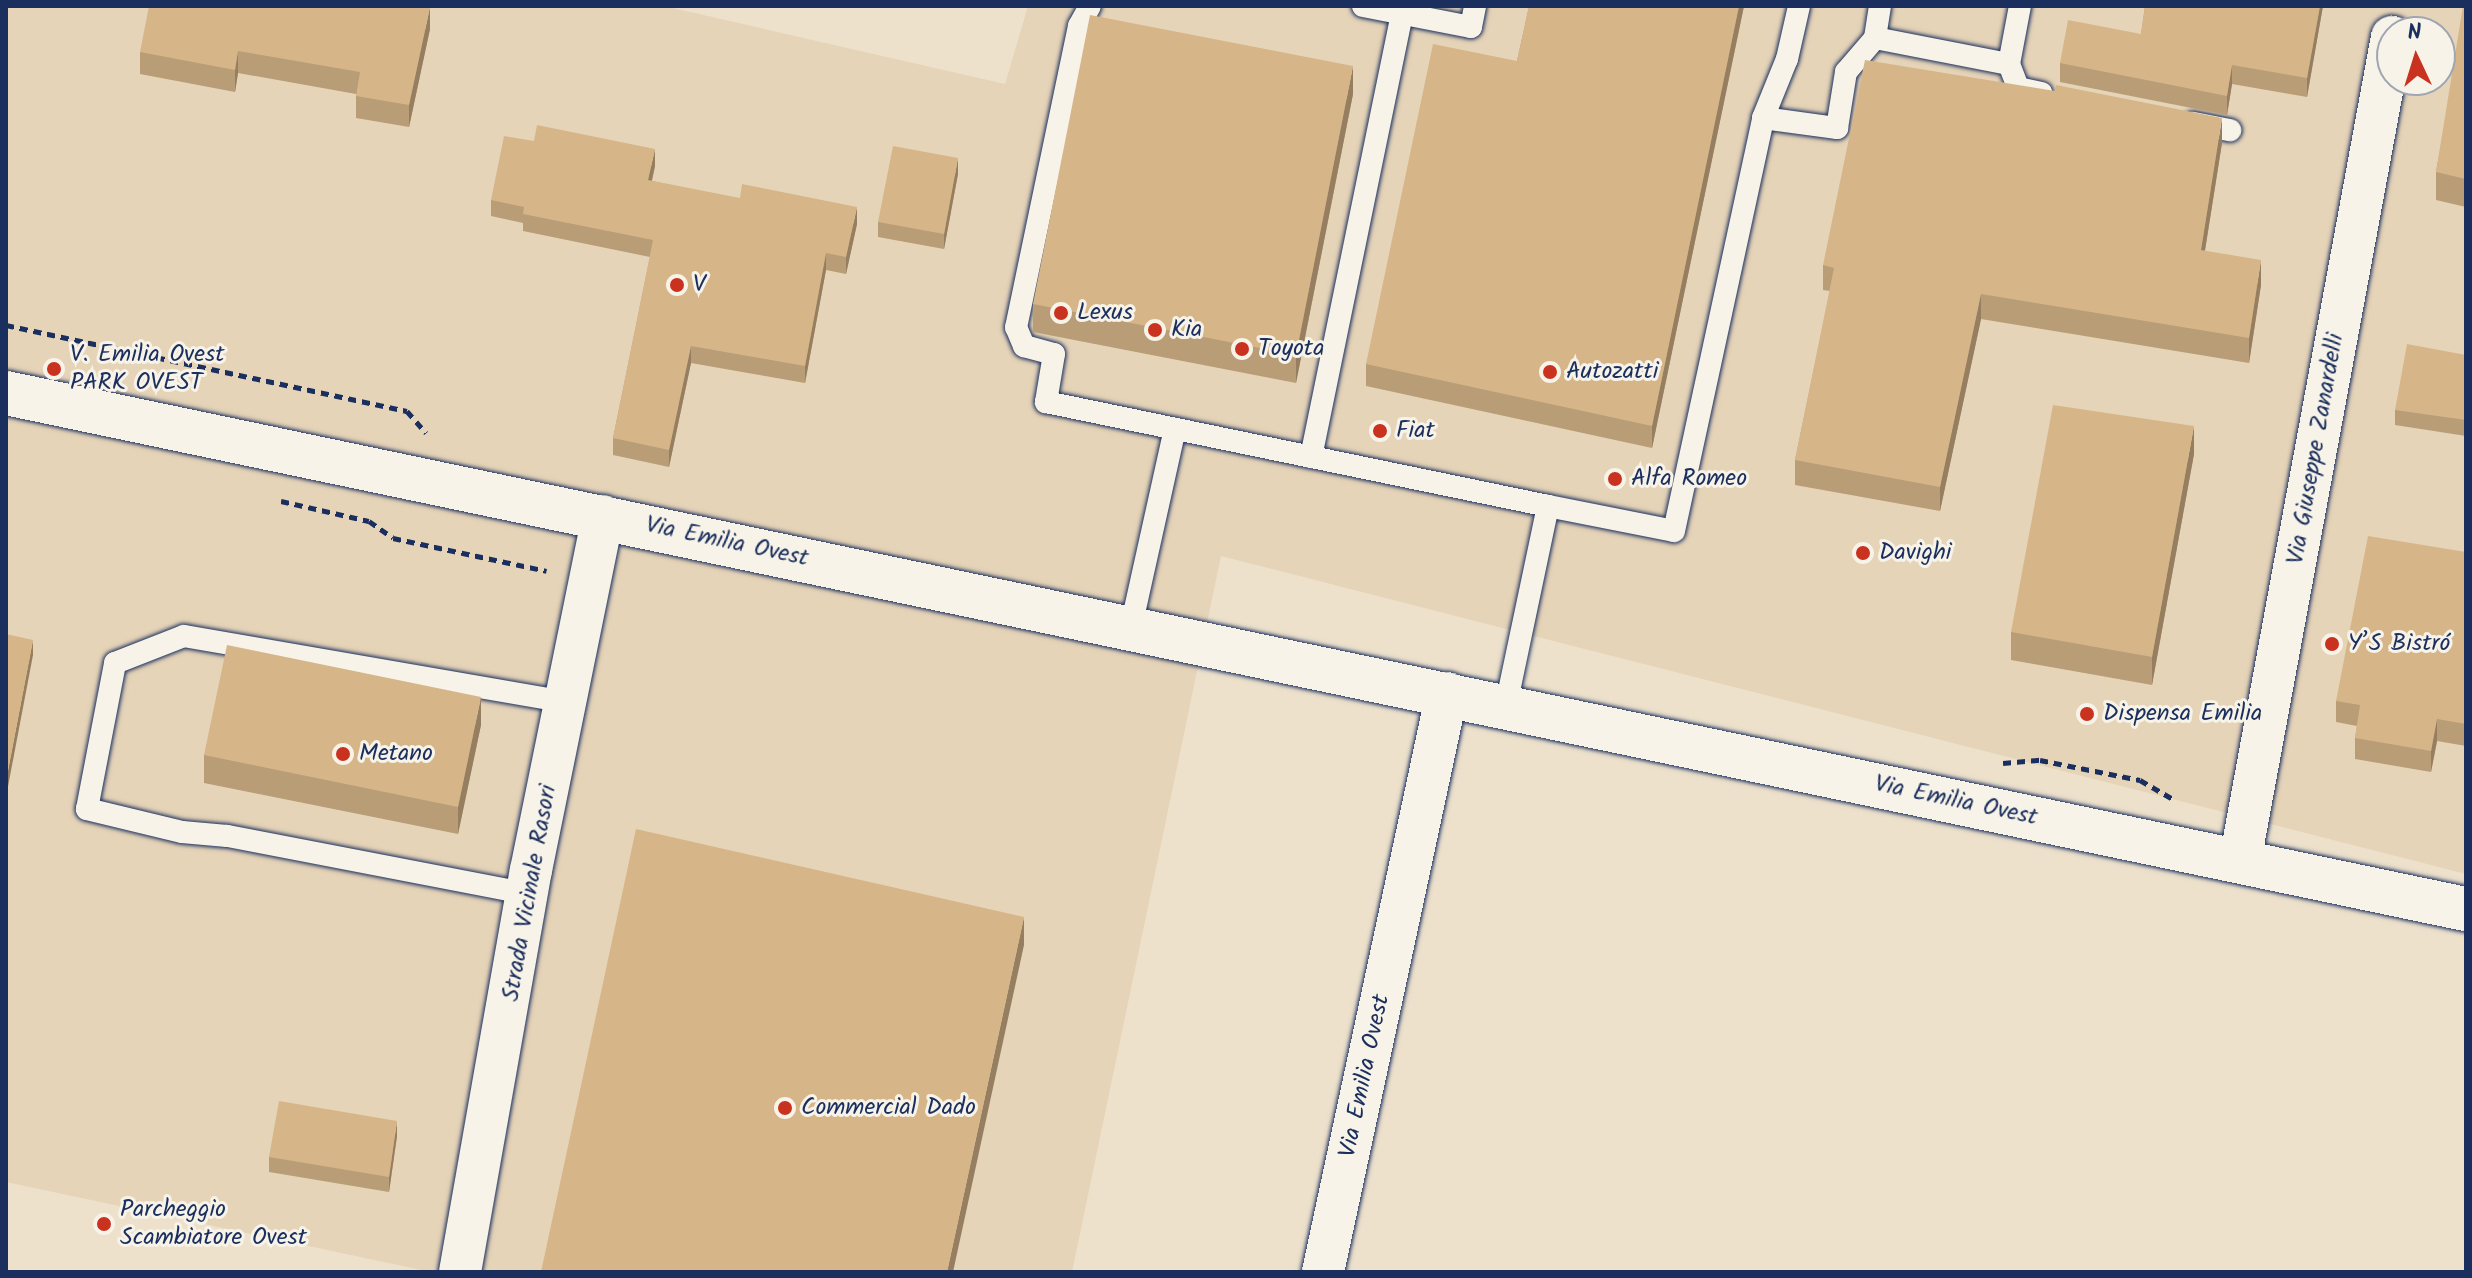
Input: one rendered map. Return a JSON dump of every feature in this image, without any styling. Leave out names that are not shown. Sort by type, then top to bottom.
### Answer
[{"type":"main road","name":"Via Emilia Ovest","points":[[6,393],[2466,909]]},
{"type":"street","name":"Via Giuseppe Zanardelli","points":[[2240,861],[2381,96]]},
{"type":"street","name":"Strada Vicinale Rasori","points":[[460,1272],[565,702],[603,516]]},
{"type":"street","name":"Via Emilia Ovest","points":[[1323,1272],[1447,693]]},
{"type":"lane","points":[[1090,6],[1079,26],[1016,327],[1024,346],[1054,354],[1046,402],[1674,531],[1763,118],[1787,59],[1799,6]]},
{"type":"lane","points":[[1363,6],[1471,27],[1475,6]]},
{"type":"lane","points":[[1763,118],[1837,128],[1846,72],[1875,38],[1880,6]]},
{"type":"lane","points":[[2020,6],[2009,64],[2018,88],[2064,97]]},
{"type":"lane","points":[[1311,457],[1402,14]]},
{"type":"lane","points":[[1875,38],[2009,64]]},
{"type":"lane","points":[[2170,118],[2230,130]]},
{"type":"lane","points":[[1131,627],[1175,429]]},
{"type":"lane","points":[[1506,706],[1548,506]]},
{"type":"lane","points":[[529,894],[227,836],[182,832],[87,809],[115,663],[184,636],[565,702]]},
{"type":"path","points":[[277,500],[369,521],[393,538],[590,580]]},
{"type":"shaded area","points":[[6,6],[664,6],[1005,84],[1028,6],[2466,6],[2466,874],[1221,556],[1072,1272],[431,1272],[6,1182]]},
{"type":"building","points":[[149,6],[430,7],[409,105],[356,96],[360,72],[238,51],[235,70],[140,52]]},
{"type":"building","points":[[1529,6],[1739,6],[1652,426],[1366,364],[1433,44],[1517,61]]},
{"type":"building","points":[[2145,6],[2320,6],[2307,78],[2232,65],[2227,96],[2060,63],[2068,20],[2141,34]]},
{"type":"building","points":[[2463,6],[2466,6],[2466,179],[2436,172],[2448,96],[2456,96],[2456,49]]},
{"type":"building","points":[[1090,15],[1353,66],[1296,355],[1033,304]]},
{"type":"building","points":[[1865,60],[2055,91],[2056,85],[2222,118],[2201,250],[2261,260],[2249,338],[1981,294],[1940,487],[1795,460],[1834,268],[1823,265]]},
{"type":"building","points":[[537,125],[655,149],[648,180],[740,198],[742,184],[857,207],[846,257],[826,253],[805,366],[691,346],[669,450],[613,438],[653,240],[523,214],[524,207],[491,200],[504,136],[534,141]]},
{"type":"building","points":[[893,146],[958,158],[944,234],[878,222]]},
{"type":"building","points":[[2407,344],[2466,355],[2466,420],[2395,410]]},
{"type":"building","points":[[2053,405],[2194,426],[2152,657],[2011,632]]},
{"type":"building","points":[[2368,536],[2466,552],[2466,724],[2437,719],[2431,751],[2355,738],[2360,705],[2336,701]]},
{"type":"building","points":[[6,634],[33,640],[6,781]]},
{"type":"building","name":"Metano","points":[[227,645],[481,697],[458,807],[204,755]]},
{"type":"building","name":"Commercial Dado","points":[[636,829],[1024,917],[947,1272],[541,1272]]},
{"type":"building","points":[[279,1101],[397,1121],[389,1177],[269,1157]]},
{"type":"place","name":"V","points":[[677,285]]},
{"type":"place","name":"Lexus","points":[[1061,313]]},
{"type":"place","name":"Kia","points":[[1155,330]]},
{"type":"place","name":"Toyota","points":[[1242,349]]},
{"type":"place","name":"V. Emilia Ovest PARK OVEST","points":[[54,369]]},
{"type":"place","name":"Autozatti","points":[[1550,372]]},
{"type":"place","name":"Fiat","points":[[1380,431]]},
{"type":"place","name":"Alfa Romeo","points":[[1615,479]]},
{"type":"place","name":"Davighi","points":[[1863,553]]},
{"type":"place","name":"Y’S Bistró","points":[[2332,644]]},
{"type":"place","name":"Dispensa Emilia","points":[[2087,714]]},
{"type":"place","name":"Metano","points":[[343,754]]},
{"type":"place","name":"Commercial Dado","points":[[785,1108]]},
{"type":"place","name":"Parcheggio Scambiatore Ovest","points":[[104,1224]]}]
